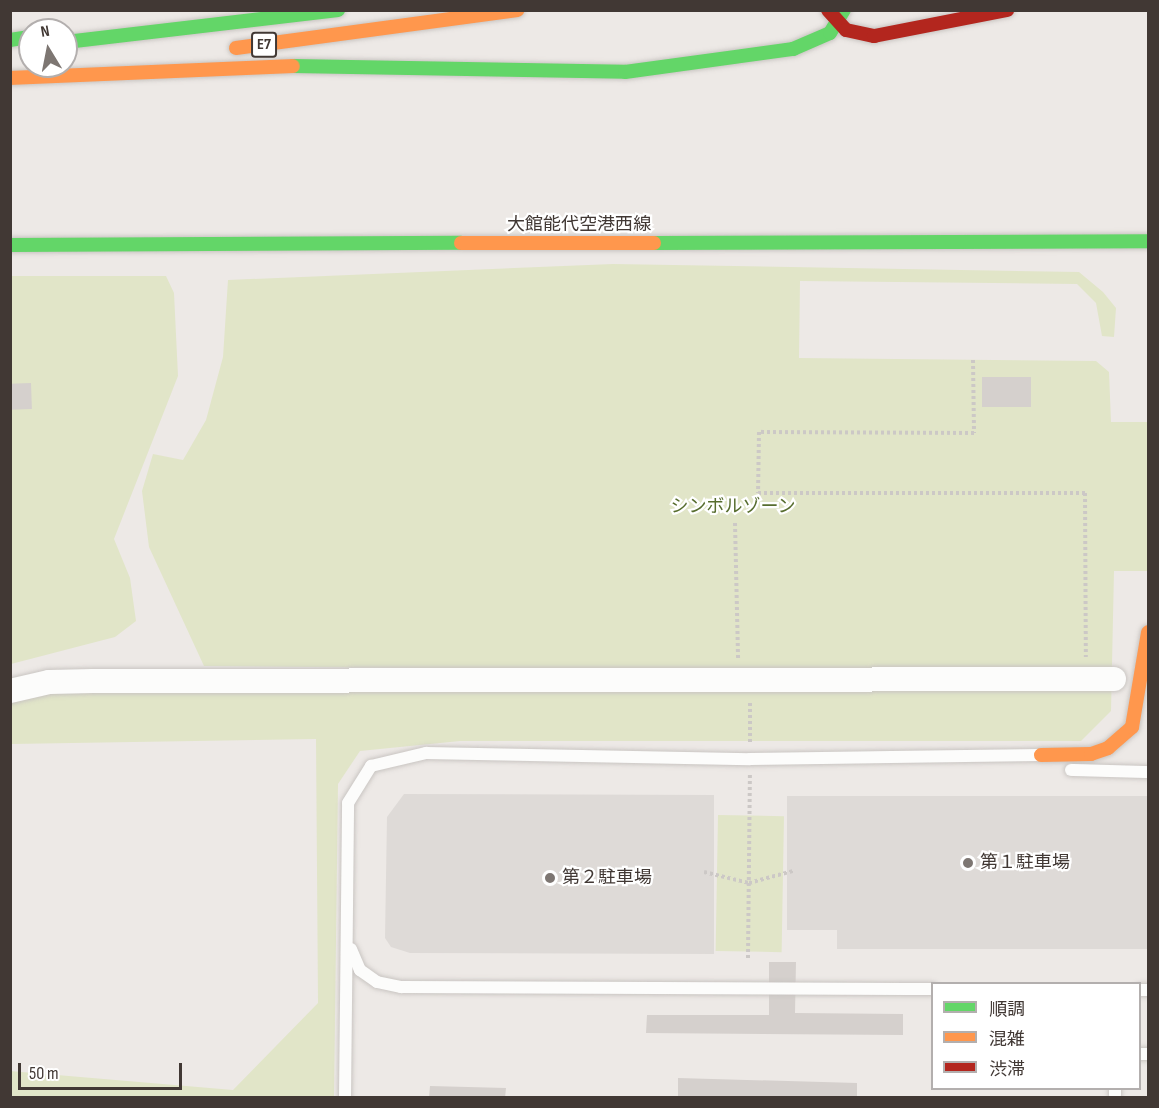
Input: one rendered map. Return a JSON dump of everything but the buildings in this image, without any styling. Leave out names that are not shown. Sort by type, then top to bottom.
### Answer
[{"type":"main road","points":[[78,30],[193,10]]},
{"type":"main road","name":"E7","points":[[78,41],[338,10]]},
{"type":"main road","name":"E7","points":[[217,50],[517,10]]},
{"type":"main road","points":[[828,10],[874,36],[1007,10]]},
{"type":"main road","points":[[10,75],[253,66],[625,72],[793,49],[816,42],[841,16]]},
{"type":"main road","points":[[10,75],[183,54]]},
{"type":"main road","name":"大館能代空港西線","points":[[10,245],[1149,241]]},
{"type":"main road","points":[[1041,755],[1091,754],[1108,748],[1132,728],[1149,632]]},
{"type":"street","points":[[10,691],[49,682],[93,681],[1114,679]]},
{"type":"lane","points":[[345,1098],[349,942],[348,803],[371,766],[426,753],[750,759],[1041,755],[1068,770],[1149,772]]},
{"type":"lane","points":[[349,942],[360,970],[377,982],[401,987],[931,989]]},
{"type":"path","points":[[973,360],[974,433],[759,432],[758,493],[1085,493],[1087,679]]},
{"type":"path","points":[[735,523],[750,759],[748,958]]},
{"type":"path","points":[[704,872],[749,883],[793,871]]},
{"type":"green space","name":"シンボルゾーン","points":[[613,264],[1079,272],[1103,292],[1116,308],[1114,337],[1102,336],[1096,303],[1077,284],[800,281],[799,358],[1096,361],[1109,372],[1111,422],[1148,422],[1148,571],[1114,571],[1111,711],[1081,741],[460,741],[360,751],[338,784],[334,1097],[11,1097],[10,1071],[233,1090],[318,1003],[316,739],[11,744],[11,701],[52,689],[649,670],[204,666],[149,547],[142,491],[153,454],[183,460],[206,420],[223,357],[228,280]],"holes":[[[982,377],[1031,378],[1030,407],[982,407]]]},
{"type":"green space","points":[[11,276],[166,276],[174,293],[178,376],[114,539],[130,578],[136,621],[115,637],[11,664]]},
{"type":"green space","points":[[718,815],[784,816],[782,952],[716,951]]},
{"type":"shaded area","name":"第２駐車場","points":[[404,794],[714,795],[714,954],[410,953],[391,947],[385,938],[387,817]]},
{"type":"shaded area","name":"第１駐車場","points":[[787,796],[1148,796],[1148,949],[837,949],[837,930],[787,930]]},
{"type":"traffic: fast","points":[[78,41],[338,10]]},
{"type":"traffic: fast","points":[[293,66],[625,72],[793,49],[830,33],[844,10]]},
{"type":"traffic: fast","points":[[10,40],[18,39]]},
{"type":"traffic: fast","points":[[654,243],[1148,241]]},
{"type":"traffic: fast","points":[[10,245],[461,243]]},
{"type":"traffic: slow","points":[[236,48],[517,10]]},
{"type":"traffic: slow","points":[[10,78],[293,66]]},
{"type":"traffic: slow","points":[[461,243],[654,243]]},
{"type":"traffic: slow","points":[[1041,755],[1091,754],[1108,748],[1132,727],[1148,632]]},
{"type":"traffic: jam","points":[[828,10],[846,30],[874,36],[1007,10]]},
{"type":"place","name":"第１駐車場","points":[[968,863]]},
{"type":"place","name":"第２駐車場","points":[[550,878]]}]
